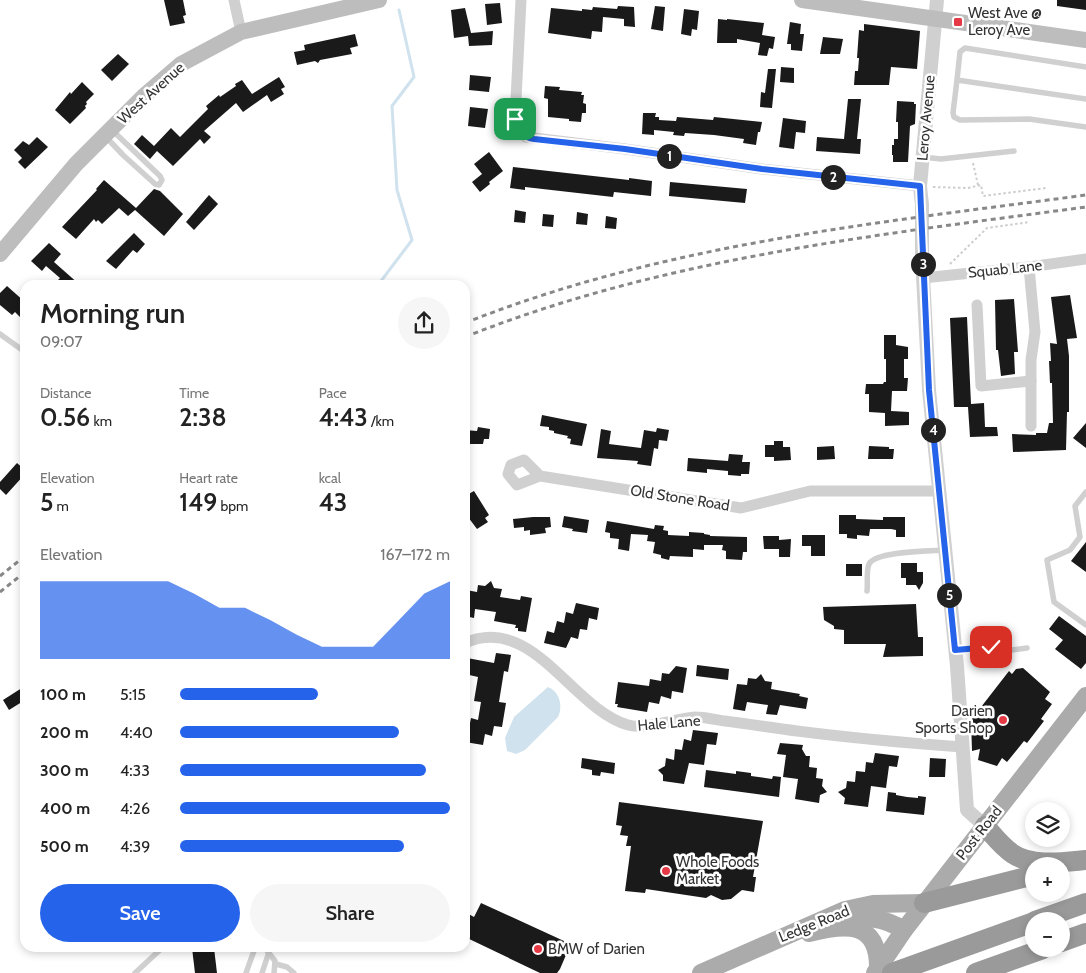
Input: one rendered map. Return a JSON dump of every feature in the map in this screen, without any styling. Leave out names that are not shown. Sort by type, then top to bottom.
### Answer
[{"type":"highway","points":[[985,826],[1015,856],[1048,862],[1086,861]]},
{"type":"highway","points":[[1070,865],[1086,861]]},
{"type":"highway","points":[[924,904],[1025,877]]},
{"type":"highway","points":[[1060,912],[1086,903]]},
{"type":"highway","points":[[886,971],[1025,924]]},
{"type":"highway","points":[[1070,939],[1086,933]]},
{"type":"highway","points":[[976,973],[1025,955]]},
{"type":"main road","name":"West Avenue","points":[[0,254],[76,164],[145,95],[181,64],[240,32],[379,0]]},
{"type":"main road","points":[[802,0],[1086,40]]},
{"type":"main road","name":"Post Road","points":[[886,971],[904,930],[1086,696]]},
{"type":"main road","name":"Ledge Road","points":[[701,973],[834,914],[854,908],[883,904],[924,904]]},
{"type":"main road","name":"Ledge Road","points":[[765,945],[825,929],[852,919],[869,918],[884,920],[904,930]]},
{"type":"main road","name":"Ledge Road","points":[[825,929],[854,928],[865,932],[874,945],[878,960],[886,971]]},
{"type":"street","points":[[234,0],[240,32]]},
{"type":"street","points":[[521,0],[515,119],[517,130],[526,137],[762,169],[920,186]]},
{"type":"street","name":"Leroy Avenue","points":[[937,0],[920,186],[929,390],[955,650],[967,810],[985,826]]},
{"type":"street","name":"Squab Lane","points":[[923,278],[1086,259]]},
{"type":"street","points":[[1029,267],[1035,332],[1031,360],[1031,426]]},
{"type":"street","points":[[977,305],[981,386],[1031,381]]},
{"type":"street","name":"Old Stone Road","points":[[540,476],[741,508],[810,491],[939,491]]},
{"type":"street","name":"Hale Lane","points":[[470,641],[483,637],[501,639],[521,645],[543,659],[604,715],[630,726],[660,724],[695,717],[859,739],[962,747]]},
{"type":"lane","points":[[1086,67],[965,48],[960,52],[953,112],[954,117],[960,120],[1029,119],[1086,127]]},
{"type":"lane","points":[[957,80],[1086,99]]},
{"type":"lane","points":[[108,133],[160,176],[162,180],[159,185],[155,184],[136,167],[108,133]]},
{"type":"lane","points":[[923,157],[940,159],[1014,151]]},
{"type":"lane","points":[[0,334],[20,348]]},
{"type":"lane","points":[[1086,492],[1076,506],[1080,537],[1070,550],[1048,560],[1054,602],[1086,625]]},
{"type":"lane","points":[[867,591],[869,564],[875,558],[886,555],[945,550]]},
{"type":"lane","points":[[955,650],[991,647],[1004,651],[1027,648]]},
{"type":"lane","points":[[136,973],[158,952]]},
{"type":"lane","points":[[246,973],[254,952]]},
{"type":"lane","points":[[262,973],[267,952]]},
{"type":"lane","points":[[268,952],[276,964],[286,967],[294,973]]},
{"type":"lane","points":[[274,973],[276,964]]},
{"type":"path","points":[[972,155],[974,172],[978,186],[981,186],[982,196],[1046,188]]},
{"type":"path","points":[[920,186],[968,188],[978,186]]},
{"type":"path","points":[[946,276],[947,267],[987,228],[1030,222]]},
{"type":"water","points":[[548,687],[558,696],[560,708],[558,717],[525,750],[516,754],[507,751],[505,738],[514,717]]},
{"type":"building","points":[[164,0],[183,0],[186,15],[183,16],[185,23],[170,26]]},
{"type":"building","points":[[1057,0],[1086,0],[1086,10],[1057,6]]},
{"type":"building","points":[[500,3],[502,23],[487,25],[485,4]]},
{"type":"building","points":[[618,6],[634,7],[635,27],[624,26],[624,19],[603,17],[602,32],[592,31],[591,39],[548,33],[551,8],[582,11],[582,9],[592,10],[593,7],[617,9]]},
{"type":"building","points":[[655,6],[665,7],[663,31],[651,29]]},
{"type":"building","points":[[465,8],[471,33],[493,31],[492,45],[469,46],[468,36],[454,38],[451,10]]},
{"type":"building","points":[[684,9],[699,11],[697,30],[692,29],[691,36],[681,34]]},
{"type":"building","points":[[718,19],[764,23],[762,35],[775,37],[773,49],[769,48],[767,56],[758,55],[760,43],[737,39],[737,43],[717,43]]},
{"type":"building","points":[[790,22],[801,24],[800,34],[804,34],[802,51],[791,50],[791,44],[787,44]]},
{"type":"building","points":[[864,24],[920,31],[917,69],[891,67],[889,85],[854,85],[855,71],[858,71],[859,30],[864,31]]},
{"type":"building","points":[[355,34],[358,46],[350,48],[352,54],[320,60],[318,63],[315,61],[297,65],[294,52],[305,50],[304,45]]},
{"type":"building","points":[[823,37],[843,39],[840,54],[820,54]]},
{"type":"building","points":[[118,54],[129,64],[112,81],[101,70]]},
{"type":"building","points":[[781,67],[794,68],[794,83],[780,82]]},
{"type":"building","points":[[768,69],[776,69],[772,108],[760,107],[761,92],[765,93]]},
{"type":"building","points":[[470,75],[491,77],[489,92],[469,90]]},
{"type":"building","points":[[279,77],[285,87],[281,89],[284,94],[271,102],[267,95],[243,112],[236,103],[204,131],[211,137],[204,144],[200,139],[173,166],[157,151],[150,159],[134,144],[142,135],[154,146],[171,128],[180,137],[208,109],[206,106],[219,95],[220,97],[236,86],[235,84],[242,80],[252,94]]},
{"type":"building","points":[[82,82],[94,94],[86,102],[86,108],[70,124],[55,110],[70,92],[71,94]]},
{"type":"building","points":[[545,86],[560,87],[559,90],[582,92],[581,95],[584,95],[583,103],[586,104],[586,113],[582,113],[581,122],[548,117],[548,99],[544,98]]},
{"type":"building","points":[[848,99],[861,99],[857,139],[861,139],[860,154],[816,151],[817,137],[844,139]]},
{"type":"building","points":[[897,101],[914,102],[916,104],[915,124],[910,126],[908,162],[893,162],[892,145],[894,145],[894,139],[898,139],[898,122],[896,122]]},
{"type":"building","points":[[470,107],[488,109],[485,128],[468,126]]},
{"type":"building","points":[[643,113],[656,113],[655,117],[659,117],[659,120],[676,121],[677,117],[713,120],[714,117],[762,122],[756,145],[743,143],[744,139],[714,135],[685,133],[684,136],[673,135],[674,132],[654,130],[654,135],[642,134]]},
{"type":"building","points":[[783,118],[806,121],[805,133],[796,132],[794,149],[779,147]]},
{"type":"building","points":[[37,137],[48,147],[25,169],[18,162],[22,158],[14,150],[23,141],[29,145]]},
{"type":"building","points":[[489,152],[503,171],[480,192],[472,182],[482,174],[474,164]]},
{"type":"building","points":[[513,167],[652,181],[651,196],[614,192],[613,197],[525,187],[525,190],[510,188]]},
{"type":"building","points":[[104,180],[136,208],[154,189],[160,191],[183,214],[164,236],[135,210],[128,216],[119,208],[102,224],[94,219],[76,239],[62,227]]},
{"type":"building","points":[[670,182],[747,189],[745,203],[669,196]]},
{"type":"building","points":[[209,195],[218,204],[194,230],[186,222]]},
{"type":"building","points":[[515,210],[526,212],[525,223],[514,222]]},
{"type":"building","points":[[577,212],[588,214],[587,225],[576,224]]},
{"type":"building","points":[[543,214],[554,215],[553,227],[542,226]]},
{"type":"building","points":[[606,216],[617,218],[616,229],[605,228]]},
{"type":"building","points":[[134,233],[145,244],[137,253],[133,250],[116,269],[106,261]]},
{"type":"building","points":[[49,243],[61,254],[54,262],[74,280],[58,280],[60,278],[46,266],[42,271],[31,261]]},
{"type":"building","points":[[7,286],[20,298],[20,317],[15,312],[12,315],[0,305],[0,293]]},
{"type":"building","points":[[1070,295],[1077,338],[1067,339],[1069,356],[1069,412],[1067,412],[1066,450],[1013,452],[1012,434],[1036,435],[1036,433],[1047,433],[1049,423],[1053,423],[1052,383],[1050,383],[1049,361],[1051,361],[1050,343],[1057,344],[1051,297]]},
{"type":"building","points":[[1014,299],[1018,352],[1014,352],[1015,374],[1001,376],[998,350],[996,350],[995,300]]},
{"type":"building","points":[[967,317],[971,404],[984,403],[985,427],[997,427],[998,436],[970,437],[968,407],[954,407],[950,318]]},
{"type":"building","points":[[884,335],[896,335],[896,345],[908,347],[908,359],[904,359],[904,378],[908,378],[907,391],[892,391],[891,411],[909,412],[909,425],[885,426],[885,413],[869,412],[869,394],[865,394],[866,384],[883,384],[886,382]]},
{"type":"building","points":[[542,415],[587,424],[582,446],[570,444],[571,439],[567,438],[568,436],[554,433],[554,431],[549,430],[549,427],[540,426]]},
{"type":"building","points":[[1086,423],[1086,448],[1073,438]]},
{"type":"building","points":[[478,427],[490,429],[489,439],[484,439],[483,444],[470,444],[470,430],[477,431]]},
{"type":"building","points":[[657,428],[669,430],[667,441],[659,440],[658,449],[654,448],[651,466],[637,464],[638,461],[597,458],[601,429],[611,431],[609,444],[641,448],[644,430],[656,432]]},
{"type":"building","points":[[774,441],[783,441],[783,447],[790,447],[791,460],[774,461],[774,457],[765,457],[765,445],[774,445]]},
{"type":"building","points":[[834,446],[835,459],[817,460],[817,447]]},
{"type":"building","points":[[869,446],[894,449],[893,459],[868,459]]},
{"type":"building","points":[[729,454],[743,455],[742,462],[750,462],[749,474],[741,474],[741,476],[728,475],[728,471],[707,469],[707,473],[687,471],[688,458],[728,461]]},
{"type":"building","points":[[17,463],[20,466],[20,480],[6,495],[0,489],[0,482]]},
{"type":"building","points":[[474,491],[489,515],[485,518],[488,522],[477,529],[470,520],[470,493]]},
{"type":"building","points":[[839,515],[856,515],[856,519],[883,520],[883,517],[905,517],[905,537],[896,537],[896,530],[870,529],[869,536],[857,535],[857,539],[847,538],[847,534],[839,534]]},
{"type":"building","points":[[564,516],[589,520],[587,533],[572,531],[573,529],[562,527]]},
{"type":"building","points":[[550,517],[551,527],[545,528],[546,533],[530,535],[530,530],[524,531],[524,527],[514,528],[513,519]]},
{"type":"building","points":[[607,521],[654,529],[655,525],[664,526],[663,530],[668,531],[668,535],[689,536],[689,532],[704,533],[710,536],[747,537],[747,552],[743,552],[742,560],[726,559],[726,551],[722,550],[723,545],[704,545],[704,550],[693,549],[693,557],[670,556],[669,560],[653,553],[655,542],[647,541],[648,535],[631,534],[629,551],[618,549],[619,539],[610,538],[610,533],[605,532]]},
{"type":"building","points":[[802,535],[825,535],[825,556],[811,556],[811,546],[802,546]]},
{"type":"building","points":[[763,536],[779,536],[779,540],[791,539],[790,557],[779,557],[779,549],[764,549]]},
{"type":"building","points":[[1086,542],[1086,572],[1071,561]]},
{"type":"building","points":[[901,563],[917,563],[917,572],[923,572],[923,583],[919,590],[916,585],[906,585],[906,578],[901,578]]},
{"type":"building","points":[[846,564],[862,564],[862,576],[846,576]]},
{"type":"building","points":[[491,581],[494,588],[502,589],[500,597],[520,600],[521,596],[532,598],[526,632],[518,631],[518,628],[515,628],[516,625],[494,621],[496,612],[475,609],[474,618],[470,617],[470,591],[477,592],[478,585],[485,586]]},
{"type":"building","points":[[576,603],[599,608],[597,620],[589,618],[587,630],[580,629],[578,639],[571,637],[566,648],[544,643],[547,631],[554,633],[557,621],[564,623],[566,612],[573,614]]},
{"type":"building","points":[[916,604],[918,637],[923,637],[923,656],[883,657],[886,644],[844,644],[844,630],[834,629],[834,626],[824,620],[823,607]]},
{"type":"building","points":[[1059,616],[1086,636],[1086,663],[1081,669],[1055,649],[1063,640],[1049,629]]},
{"type":"building","points":[[496,653],[511,655],[508,672],[504,671],[499,702],[506,703],[502,727],[494,726],[492,736],[485,734],[483,745],[470,743],[471,718],[478,720],[481,702],[474,701],[478,677],[470,675],[470,659],[494,663]]},
{"type":"building","points":[[697,665],[729,669],[728,680],[696,676]]},
{"type":"building","points":[[676,666],[687,668],[683,693],[672,691],[671,699],[661,696],[659,704],[649,702],[647,712],[617,707],[618,704],[615,704],[618,682],[649,686],[650,679],[661,681],[662,673],[669,674]]},
{"type":"building","points":[[1023,668],[1050,692],[1045,699],[1052,704],[1041,719],[1044,721],[1027,743],[1024,741],[1007,762],[1002,758],[997,766],[978,760],[980,749],[972,751],[971,720],[1009,671],[1012,674],[1016,669]]},
{"type":"building","points":[[761,674],[765,681],[772,682],[771,689],[800,694],[799,696],[808,698],[806,709],[780,705],[777,715],[766,714],[768,705],[747,702],[745,711],[733,709],[737,684],[747,685],[748,678],[756,679]]},
{"type":"building","points":[[20,689],[20,703],[9,710],[3,700]]},
{"type":"building","points":[[693,730],[718,733],[716,745],[707,744],[704,765],[689,763],[684,784],[663,781],[663,775],[658,770],[665,766],[666,758],[674,760],[675,749],[682,750],[684,739],[691,741]]},
{"type":"building","points":[[780,743],[803,745],[802,749],[806,756],[810,756],[809,767],[817,768],[816,778],[823,779],[822,786],[827,792],[820,795],[819,803],[795,799],[798,779],[783,777],[786,755],[777,754]]},
{"type":"building","points":[[875,753],[899,756],[897,767],[889,766],[886,788],[871,786],[868,807],[844,804],[845,798],[838,792],[846,788],[847,781],[855,782],[856,771],[865,772],[866,762],[873,763]]},
{"type":"building","points":[[582,758],[615,763],[614,774],[601,772],[600,776],[592,775],[592,770],[581,768]]},
{"type":"building","points":[[930,758],[946,759],[945,777],[929,777]]},
{"type":"building","points":[[706,770],[736,774],[736,771],[751,773],[751,776],[772,779],[773,776],[781,777],[779,797],[704,787]]},
{"type":"building","points":[[888,792],[907,797],[926,797],[924,815],[886,811]]},
{"type":"building","points":[[619,802],[763,821],[753,877],[756,877],[754,892],[742,890],[731,899],[722,900],[711,895],[706,898],[646,889],[645,893],[625,891],[631,846],[626,846],[628,836],[620,835],[622,826],[616,825]]},
{"type":"building","points":[[481,903],[564,941],[566,955],[560,969],[557,973],[540,973],[470,939],[470,915],[474,917]]},
{"type":"building","points":[[192,952],[214,952],[217,973],[195,973]]},
{"type":"waterway","points":[[382,280],[412,240],[397,190],[392,106],[414,77],[399,10]]},
{"type":"railway","points":[[470,321],[540,296],[616,274],[693,255],[850,227],[1086,195]]},
{"type":"railway","points":[[470,335],[540,310],[616,287],[693,269],[771,253],[850,240],[1086,207]]},
{"type":"railway","points":[[0,576],[20,560]]},
{"type":"railway","points":[[0,592],[20,576]]},
{"type":"place","name":"West Ave @ Leroy Ave","points":[[958,22]]},
{"type":"place","name":"Darien Sports Shop","points":[[1003,720]]},
{"type":"place","name":"Whole Foods Market","points":[[666,871]]},
{"type":"place","name":"BMW of Darien","points":[[538,949]]},
{"type":"route","points":[[515,119],[517,130],[526,137],[534,139],[625,149],[762,169],[920,186],[929,390],[955,650],[991,647]]}]
